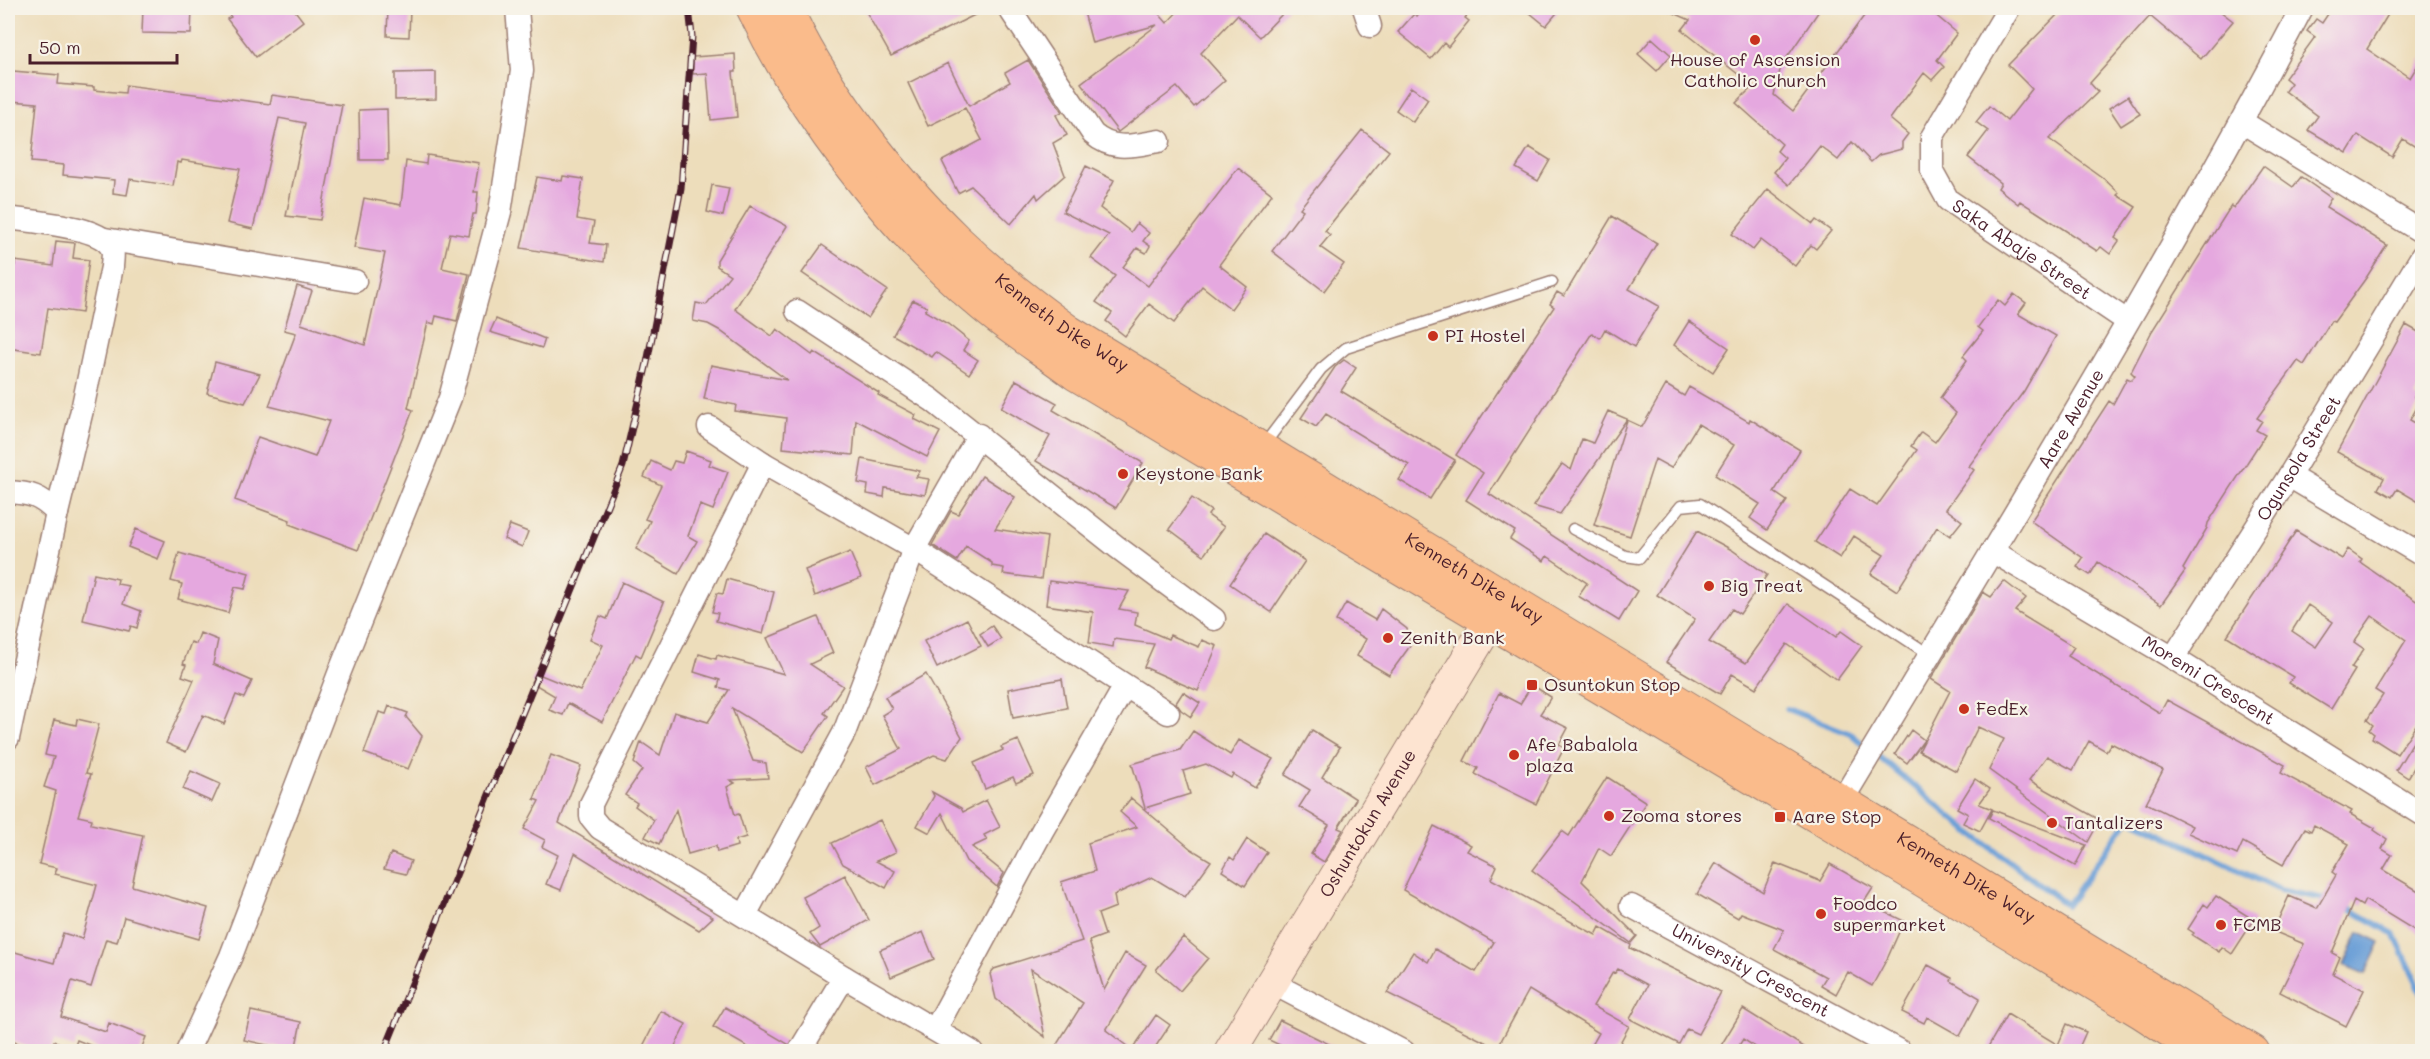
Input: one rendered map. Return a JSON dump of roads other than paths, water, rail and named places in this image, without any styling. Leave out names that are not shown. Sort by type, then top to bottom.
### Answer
[{"type":"highway","name":"Kenneth Dike Way","points":[[753,8],[768,39],[807,103],[847,161],[895,219],[965,289],[995,315],[1076,374],[1252,455]]},
{"type":"highway","name":"Kenneth Dike Way","points":[[786,8],[816,66],[847,113],[919,203],[968,253],[1016,294],[1069,332],[1252,455],[1498,608],[1831,810],[2253,1052]]},
{"type":"highway","name":"Kenneth Dike Way","points":[[1831,810],[2203,1052]]},
{"type":"main road","name":"Oshuntokun Avenue","points":[[1230,1052],[1498,608]]},
{"type":"street","points":[[186,1052],[231,956],[340,671],[450,398],[500,212],[522,71],[517,8]]},
{"type":"street","points":[[1009,8],[1093,134],[1104,143],[1117,147],[1159,141]]},
{"type":"street","name":"Aare Avenue","points":[[1831,810],[1930,655],[1992,551],[2242,122],[2302,8]]},
{"type":"street","name":"Saka Abaje Street","points":[[1998,12],[1932,137],[1932,171],[1948,200],[2127,321]]},
{"type":"street","points":[[2242,122],[2422,232]]},
{"type":"street","points":[[8,218],[91,231],[105,239],[355,281]]},
{"type":"street","points":[[8,738],[112,267],[113,250],[105,239]]},
{"type":"street","name":"Ogunsola Street","points":[[2173,658],[2289,476],[2422,256]]},
{"type":"street","points":[[797,311],[932,400],[979,435],[1117,547],[1214,619]]},
{"type":"street","points":[[709,427],[763,463],[914,549],[1168,713]]},
{"type":"street","points":[[745,915],[844,733],[914,549],[979,435]]},
{"type":"street","points":[[763,463],[591,804],[591,817],[600,828],[844,977],[936,1028],[968,1050]]},
{"type":"street","points":[[2289,476],[2422,555]]},
{"type":"street","points":[[8,492],[30,493],[44,500],[57,513]]},
{"type":"street","name":"Moremi Crescent","points":[[1992,551],[2173,658],[2422,814]]},
{"type":"street","points":[[936,1028],[1042,831],[1125,686]]},
{"type":"street","name":"University Crescent","points":[[1631,906],[1868,1044],[1901,1052]]},
{"type":"street","points":[[799,1052],[844,977]]},
{"type":"street","points":[[1272,983],[1404,1052]]},
{"type":"lane","points":[[1252,455],[1321,369],[1346,348],[1552,282]]},
{"type":"lane","points":[[1574,529],[1625,556],[1639,558],[1681,506],[1700,504],[1930,655]]},
{"type":"water","points":[[2359,932],[2380,942],[2365,974],[2344,965]]},
{"type":"waterway","points":[[1787,709],[1851,734],[1971,833],[2067,905],[2129,818],[2280,890],[2329,900]]},
{"type":"waterway","points":[[2344,906],[2394,934],[2422,993]]},
{"type":"railway","points":[[384,1052],[623,466],[647,363],[681,188],[692,36],[689,8]]},
{"type":"place","name":"House of Ascension Catholic Church","points":[[1755,40]]},
{"type":"place","name":"PI Hostel","points":[[1433,336]]},
{"type":"place","name":"Keystone Bank","points":[[1123,474]]},
{"type":"place","name":"Big Treat","points":[[1709,586]]},
{"type":"place","name":"Zenith Bank","points":[[1388,638]]},
{"type":"place","name":"Osuntokun Stop","points":[[1532,685]]},
{"type":"place","name":"FedEx","points":[[1964,709]]},
{"type":"place","name":"Afe Babalola plaza","points":[[1514,755]]},
{"type":"place","name":"Zooma stores","points":[[1609,816]]},
{"type":"place","name":"Aare Stop","points":[[1780,817]]},
{"type":"place","name":"Tantalizers","points":[[2052,823]]},
{"type":"place","name":"Foodco supermarket","points":[[1821,914]]},
{"type":"place","name":"FCMB","points":[[2221,925]]}]
